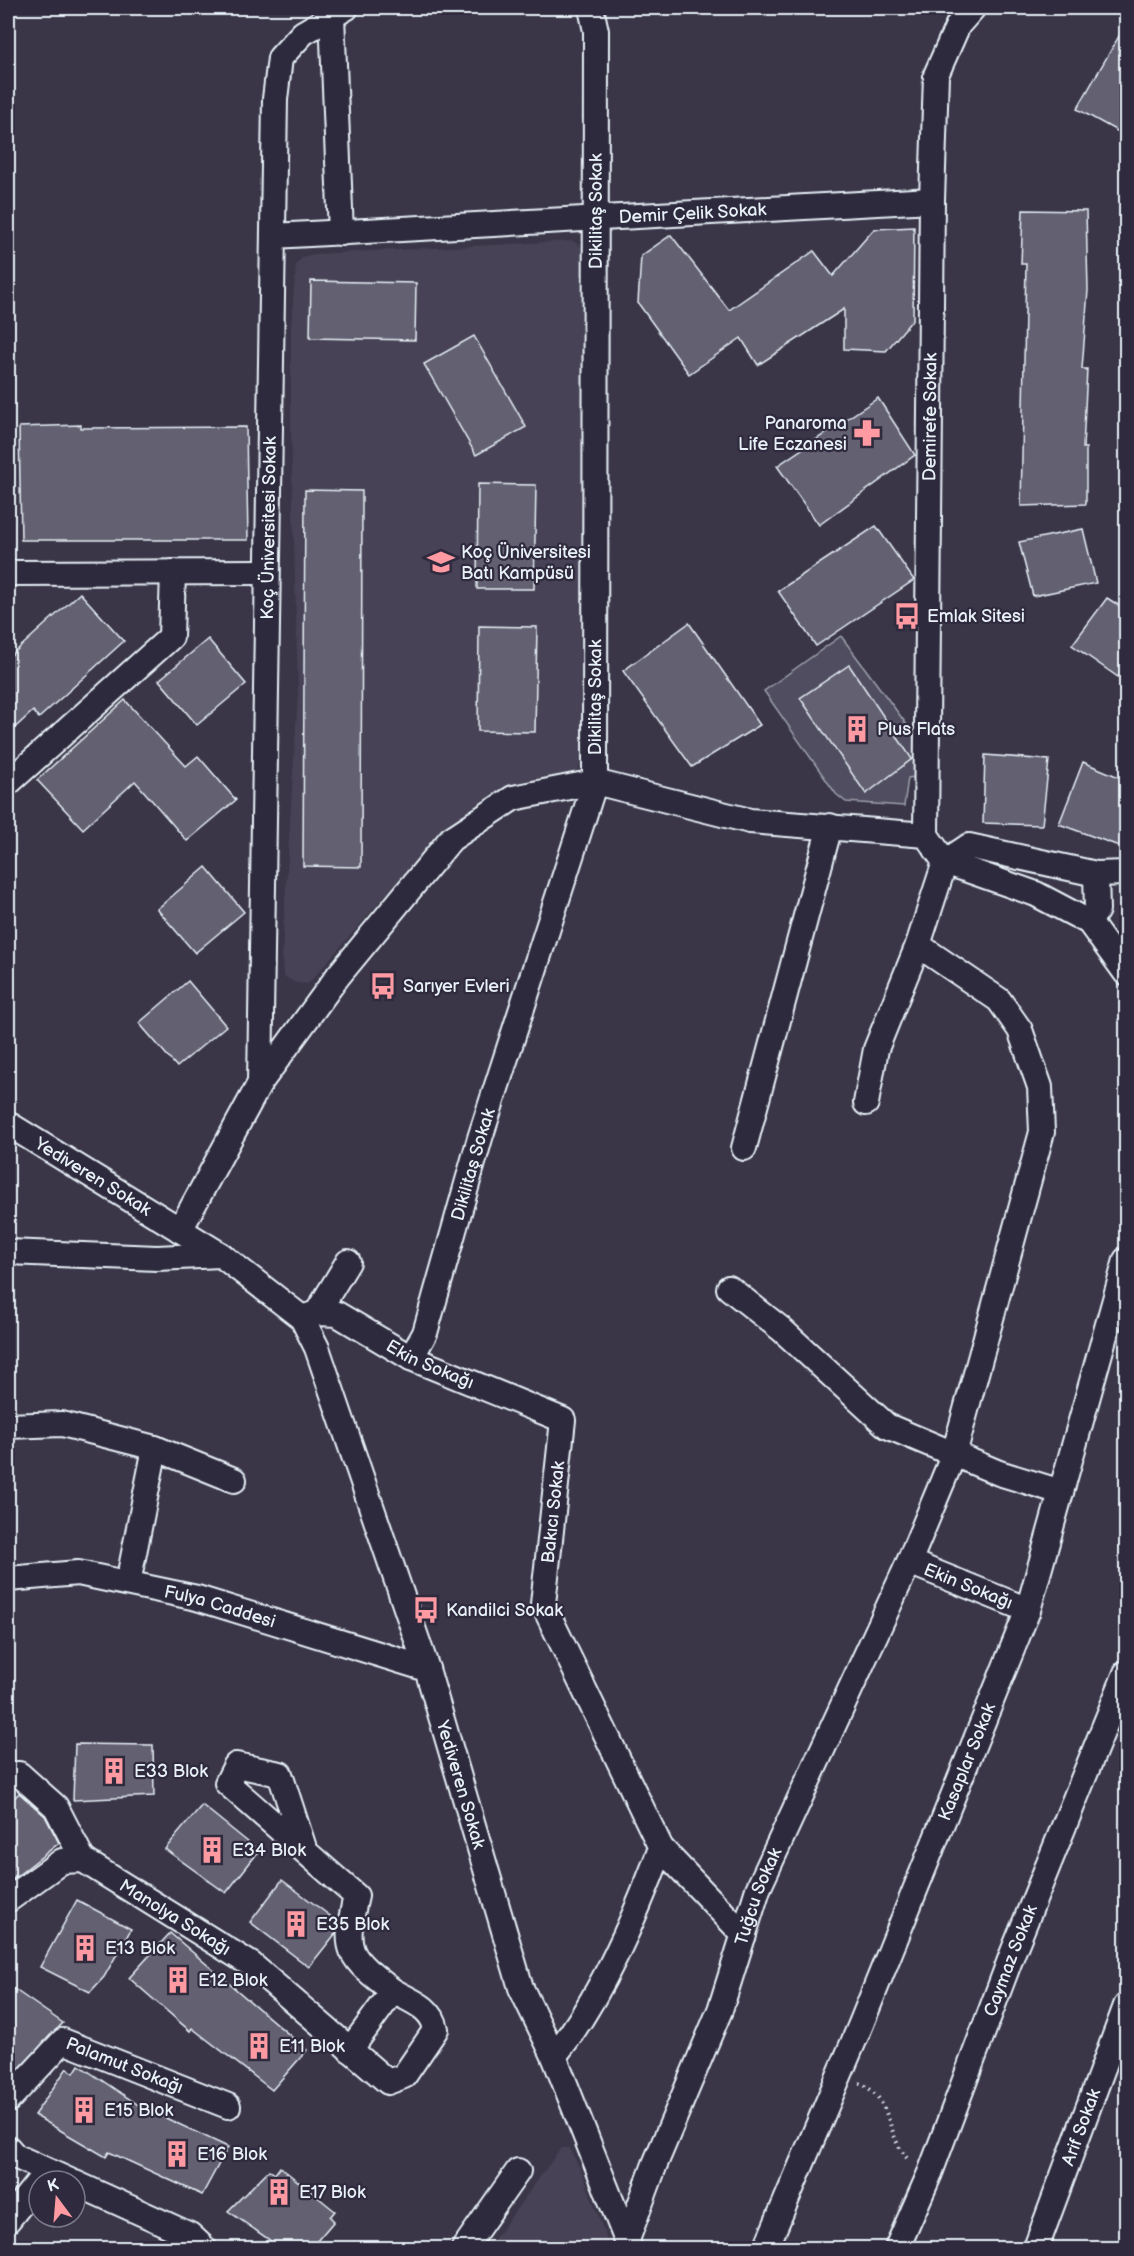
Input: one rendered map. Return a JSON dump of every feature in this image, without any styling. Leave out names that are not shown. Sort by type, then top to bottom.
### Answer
[{"type":"street","name":"Dikilitaş Sokak","points":[[411,1358],[425,1333],[480,1138],[595,782],[596,31],[591,8]]},
{"type":"street","name":"Demirefe Sokak","points":[[926,835],[932,200],[936,75],[958,25],[973,8]]},
{"type":"street","points":[[339,12],[341,233]]},
{"type":"street","name":"Koç Üniversitesi Sokak","points":[[260,1083],[275,99],[280,58],[303,33],[339,12]]},
{"type":"street","name":"Demir Çelik Sokak","points":[[273,236],[932,200]]},
{"type":"street","points":[[8,573],[267,572]]},
{"type":"street","points":[[8,783],[171,637],[173,573]]},
{"type":"street","points":[[180,1230],[260,1083],[338,976],[452,839],[513,798],[595,782],[750,821],[926,835],[945,862],[1035,894],[1089,922],[1126,973]]},
{"type":"street","points":[[744,1148],[830,826]]},
{"type":"street","points":[[866,1102],[876,1049],[918,945],[945,862],[969,846],[1096,874],[1126,873]]},
{"type":"street","points":[[1089,922],[1097,910],[1096,874]]},
{"type":"street","name":"Tuğcu Sokak","points":[[629,2244],[655,2164],[720,2010],[758,1889],[909,1562],[954,1454],[1042,1132],[1040,1087],[1020,1030],[999,1000],[918,945]]},
{"type":"street","name":"Yediveren Sokak","points":[[8,1124],[220,1255],[309,1315],[317,1348],[427,1669],[520,1988],[554,2056],[629,2244]]},
{"type":"street","points":[[8,1252],[157,1258],[220,1255]]},
{"type":"street","name":"Kasaplar Sokak","points":[[765,2248],[1028,1610],[1126,1260]]},
{"type":"street","points":[[309,1315],[348,1262]]},
{"type":"street","points":[[729,1288],[781,1329],[887,1426],[999,1473],[1061,1492]]},
{"type":"street","name":"Ekin Sokağı","points":[[309,1315],[337,1314],[411,1358],[563,1420]]},
{"type":"street","name":"Bakıcı Sokak","points":[[563,1420],[543,1604],[661,1848]]},
{"type":"street","points":[[8,1426],[62,1424],[155,1448],[234,1480]]},
{"type":"street","points":[[128,1583],[155,1448]]},
{"type":"street","name":"Ekin Sokağı","points":[[909,1562],[1028,1610]]},
{"type":"street","name":"Fulya Caddesi","points":[[8,1579],[78,1573],[128,1583],[197,1598],[427,1669]]},
{"type":"street","name":"Caymaz Sokak","points":[[897,2248],[930,2173],[1013,1952],[1126,1673]]},
{"type":"street","points":[[8,1775],[19,1774],[56,1807],[83,1860],[62,1861],[8,1900]]},
{"type":"street","points":[[554,2056],[573,2034],[636,1915],[661,1848],[744,1935]]},
{"type":"street","points":[[305,1851],[356,1896],[347,1941],[354,1958],[393,1991],[350,2050]]},
{"type":"street","name":"Manolya Sokağı","points":[[83,1860],[252,1965],[388,2082],[404,2076],[435,2029],[434,2017],[425,2008],[393,1991]]},
{"type":"street","name":"Arif Sokak","points":[[1036,2248],[1126,2006]]},
{"type":"street","name":"Palamut Sokağı","points":[[8,2100],[63,2041],[228,2106]]},
{"type":"street","points":[[8,2148],[15,2156],[43,2169]]},
{"type":"street","points":[[464,2248],[518,2170]]},
{"type":"street","points":[[87,2189],[192,2244]]},
{"type":"street","points":[[8,2220],[27,2196]]},
{"type":"path","points":[[838,2075],[863,2085],[880,2100],[890,2117],[892,2136],[899,2150],[930,2173]]},
{"type":"shaded area","name":"Koç Üniversitesi Batı Kampüsü","points":[[573,241],[586,250],[587,754],[576,772],[514,784],[472,807],[445,832],[384,897],[308,984],[296,983],[283,976],[282,952],[298,693],[291,431],[291,327],[296,265],[302,257],[314,254]]},
{"type":"shaded area","points":[[841,636],[919,741],[915,777],[908,778],[904,806],[846,802],[836,794],[764,691]]},
{"type":"shaded area","points":[[561,2148],[569,2148],[583,2174],[610,2248],[488,2248]]},
{"type":"building","points":[[1126,24],[1126,136],[1077,109]]},
{"type":"building","points":[[1023,210],[1086,211],[1088,290],[1082,369],[1087,369],[1083,448],[1086,448],[1086,504],[1021,506],[1026,264],[1021,264]]},
{"type":"building","points":[[914,227],[913,319],[886,351],[844,349],[844,309],[758,365],[741,338],[689,374],[638,303],[641,256],[671,235],[729,310],[814,251],[833,276],[874,229]]},
{"type":"building","points":[[311,281],[416,283],[415,340],[310,338]]},
{"type":"building","points":[[474,336],[526,427],[476,455],[424,364]]},
{"type":"building","points":[[878,398],[915,455],[819,525],[777,466]]},
{"type":"building","points":[[81,425],[81,428],[246,427],[248,540],[21,540],[19,427]]},
{"type":"building","points":[[478,484],[536,485],[534,589],[477,589]]},
{"type":"building","points":[[305,490],[362,491],[361,867],[303,866]]},
{"type":"building","points":[[876,526],[914,580],[816,646],[778,591]]},
{"type":"building","points":[[1083,529],[1096,583],[1033,596],[1019,542]]},
{"type":"building","points":[[80,593],[124,641],[39,718],[33,711],[8,734],[8,658]]},
{"type":"building","points":[[1107,598],[1126,610],[1126,666],[1118,677],[1072,645]]},
{"type":"building","points":[[689,623],[760,725],[692,767],[623,671]]},
{"type":"building","points":[[479,626],[537,627],[535,732],[478,731]]},
{"type":"building","points":[[208,639],[246,684],[197,725],[159,680]]},
{"type":"building","name":"Plus Flats","points":[[849,665],[912,759],[866,794],[800,698]]},
{"type":"building","points":[[125,700],[186,766],[198,756],[236,800],[187,841],[135,781],[83,829],[37,780]]},
{"type":"building","points":[[985,755],[1049,760],[1042,825],[983,823]]},
{"type":"building","points":[[1083,762],[1126,780],[1126,826],[1119,846],[1059,824]]},
{"type":"building","points":[[206,867],[244,912],[195,953],[157,909]]},
{"type":"building","points":[[188,981],[226,1026],[177,1067],[139,1023]]},
{"type":"building","name":"E33 Blok","points":[[75,1744],[153,1745],[154,1796],[73,1800]]},
{"type":"building","points":[[19,1793],[45,1816],[59,1843],[8,1883],[8,1805]]},
{"type":"building","name":"E34 Blok","points":[[202,1805],[259,1851],[226,1893],[165,1849]]},
{"type":"building","name":"E35 Blok","points":[[282,1880],[337,1921],[336,1933],[309,1967],[250,1922]]},
{"type":"building","name":"E13 Blok","points":[[77,1900],[131,1929],[104,1977],[90,1992],[40,1967]]},
{"type":"building","points":[[170,1933],[307,2050],[272,2090],[192,2028],[190,2031],[129,1978]]},
{"type":"building","points":[[8,1985],[63,2023],[8,2080]]},
{"type":"building","points":[[79,2065],[140,2106],[228,2147],[202,2195],[109,2152],[106,2157],[34,2115],[67,2068],[74,2073]]},
{"type":"building","name":"E17 Blok","points":[[280,2167],[335,2211],[330,2217],[334,2221],[311,2248],[281,2248],[228,2211],[269,2170],[275,2174]]},
{"type":"place","name":"Panaroma Life Eczanesi","points":[[867,433]]},
{"type":"place","name":"Koç Üniversitesi Batı Kampüsü","points":[[441,562]]},
{"type":"place","name":"Emlak Sitesi","points":[[907,616]]},
{"type":"place","name":"Plus Flats","points":[[857,729]]},
{"type":"place","name":"Sarıyer Evleri","points":[[383,986]]},
{"type":"place","name":"Kandilci Sokak","points":[[426,1610]]},
{"type":"place","name":"E33 Blok","points":[[114,1771]]},
{"type":"place","name":"E34 Blok","points":[[212,1850]]},
{"type":"place","name":"E35 Blok","points":[[296,1924]]},
{"type":"place","name":"E13 Blok","points":[[85,1948]]},
{"type":"place","name":"E12 Blok","points":[[178,1980]]},
{"type":"place","name":"E11 Blok","points":[[259,2046]]},
{"type":"place","name":"E15 Blok","points":[[84,2110]]},
{"type":"place","name":"E16 Blok","points":[[177,2154]]},
{"type":"place","name":"E17 Blok","points":[[279,2192]]}]
